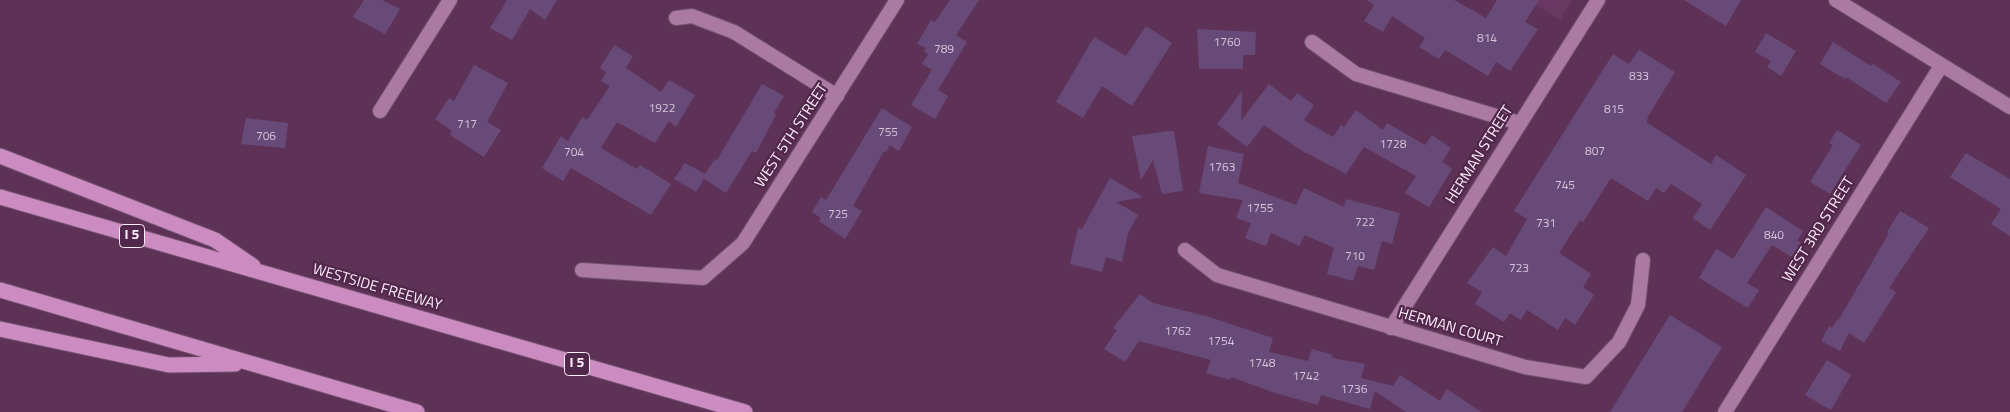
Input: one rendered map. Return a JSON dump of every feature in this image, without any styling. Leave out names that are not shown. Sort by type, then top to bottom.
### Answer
[{"type":"highway","points":[[0,156],[215,240],[264,274]]},
{"type":"highway","name":"WESTSIDE FREEWAY","points":[[0,197],[745,412]]},
{"type":"highway","points":[[0,290],[417,412]]},
{"type":"highway","points":[[0,329],[169,365],[252,364]]},
{"type":"street","points":[[380,111],[450,0]]},
{"type":"street","name":"WEST 5TH STREET","points":[[582,270],[703,278],[743,243],[897,0]]},
{"type":"street","name":"HERMAN STREET","points":[[1391,328],[1598,0]]},
{"type":"street","points":[[1836,0],[2010,107]]},
{"type":"street","points":[[676,18],[692,16],[734,32],[837,96]]},
{"type":"street","points":[[1312,42],[1356,74],[1520,123]]},
{"type":"street","name":"WEST 3RD STREET","points":[[1725,412],[1942,66]]},
{"type":"street","name":"HERMAN COURT","points":[[1185,250],[1217,275],[1526,367],[1586,377],[1620,342],[1638,305],[1643,260]]},
{"type":"shaded area","points":[[1528,0],[1572,0],[1560,20]]},
{"type":"building","points":[[364,0],[382,0],[400,9],[385,34],[353,17]]},
{"type":"building","points":[[507,0],[557,0],[545,20],[530,9],[512,40],[490,28]]},
{"type":"building","points":[[950,0],[979,0],[956,35],[967,42],[938,90],[948,96],[935,119],[911,105],[932,70],[922,64],[928,54],[924,52],[926,48],[917,44],[931,20],[935,22]]},
{"type":"building","points":[[1367,0],[1454,0],[1486,18],[1497,0],[1539,0],[1525,22],[1538,29],[1510,71],[1496,62],[1488,76],[1445,50],[1439,59],[1419,47],[1425,38],[1392,16],[1383,32],[1364,21],[1374,5]]},
{"type":"building","points":[[1684,0],[1741,0],[1726,26]]},
{"type":"building","points":[[1146,26],[1172,43],[1132,106],[1102,86],[1083,118],[1056,102],[1094,37],[1126,56]]},
{"type":"building","points":[[1197,29],[1256,32],[1255,55],[1243,55],[1243,69],[1199,69]]},
{"type":"building","points":[[1766,33],[1796,51],[1781,76],[1767,67],[1771,61],[1755,52]]},
{"type":"building","points":[[1833,42],[1901,82],[1886,103],[1846,77],[1845,79],[1820,64]]},
{"type":"building","points":[[614,45],[633,56],[626,68],[661,92],[669,80],[695,95],[676,127],[669,121],[655,143],[617,122],[601,148],[637,169],[640,165],[671,184],[651,215],[571,168],[563,181],[542,168],[561,136],[568,141],[582,117],[587,120],[610,86],[601,81],[606,72],[600,68]]},
{"type":"building","points":[[1639,50],[1675,72],[1646,122],[1711,164],[1716,155],[1746,175],[1710,230],[1693,218],[1702,204],[1671,184],[1664,193],[1656,188],[1648,201],[1611,178],[1583,222],[1580,220],[1559,253],[1591,274],[1583,287],[1594,295],[1575,325],[1565,318],[1558,330],[1527,310],[1521,320],[1510,313],[1504,322],[1475,304],[1482,292],[1467,283],[1493,247],[1506,256],[1527,219],[1514,211],[1613,54],[1629,64]]},
{"type":"building","points":[[474,65],[508,83],[487,122],[501,130],[484,157],[450,135],[452,131],[435,119],[449,98],[454,101]]},
{"type":"building","points":[[762,84],[784,96],[756,153],[752,151],[726,193],[704,179],[696,192],[674,179],[685,163],[705,174],[715,159],[717,160]]},
{"type":"building","points":[[1269,84],[1291,101],[1297,93],[1314,105],[1304,120],[1333,137],[1341,125],[1344,127],[1356,110],[1383,130],[1387,123],[1425,145],[1432,135],[1451,148],[1442,162],[1452,169],[1429,207],[1405,193],[1416,176],[1364,147],[1346,174],[1305,153],[1264,125],[1247,147],[1217,124],[1242,91],[1241,121]]},
{"type":"building","points":[[882,108],[912,127],[899,151],[890,145],[886,152],[884,151],[853,206],[862,211],[845,239],[819,221],[821,218],[812,212],[821,197],[826,200]]},
{"type":"building","points":[[246,118],[288,123],[285,148],[241,144]]},
{"type":"building","points":[[1837,130],[1861,145],[1830,194],[1810,182],[1833,145],[1829,143]]},
{"type":"building","points":[[1174,131],[1183,191],[1162,194],[1153,160],[1141,180],[1132,136]]},
{"type":"building","points":[[1208,146],[1244,154],[1238,183],[1296,205],[1304,188],[1344,207],[1346,199],[1400,213],[1392,244],[1382,241],[1374,270],[1358,266],[1353,281],[1327,274],[1334,248],[1305,235],[1299,246],[1271,233],[1266,246],[1245,238],[1251,223],[1236,218],[1243,200],[1199,193]]},
{"type":"building","points":[[1966,153],[2010,179],[2010,236],[1991,224],[2001,209],[1950,177]]},
{"type":"building","points":[[1110,178],[1143,197],[1116,202],[1138,215],[1128,233],[1122,262],[1106,257],[1102,272],[1070,264],[1078,228],[1082,229]]},
{"type":"building","points":[[1766,207],[1803,231],[1797,241],[1801,242],[1792,257],[1772,245],[1747,283],[1759,290],[1748,308],[1699,278],[1716,249],[1733,259]]},
{"type":"building","points":[[1900,211],[1929,228],[1889,288],[1896,292],[1864,343],[1849,333],[1840,351],[1821,341],[1829,326],[1832,328],[1838,321]]},
{"type":"building","points":[[1140,294],[1153,303],[1206,316],[1273,338],[1269,352],[1308,361],[1312,349],[1333,355],[1332,358],[1365,364],[1361,378],[1393,386],[1400,375],[1440,401],[1447,389],[1481,412],[1406,412],[1375,391],[1370,409],[1321,395],[1318,405],[1275,393],[1231,377],[1230,380],[1206,373],[1211,360],[1139,341],[1125,362],[1104,349],[1117,330],[1113,328]]},
{"type":"building","points":[[1670,315],[1722,347],[1682,412],[1610,412]]},
{"type":"building","points":[[1827,360],[1851,375],[1831,410],[1805,395]]}]
